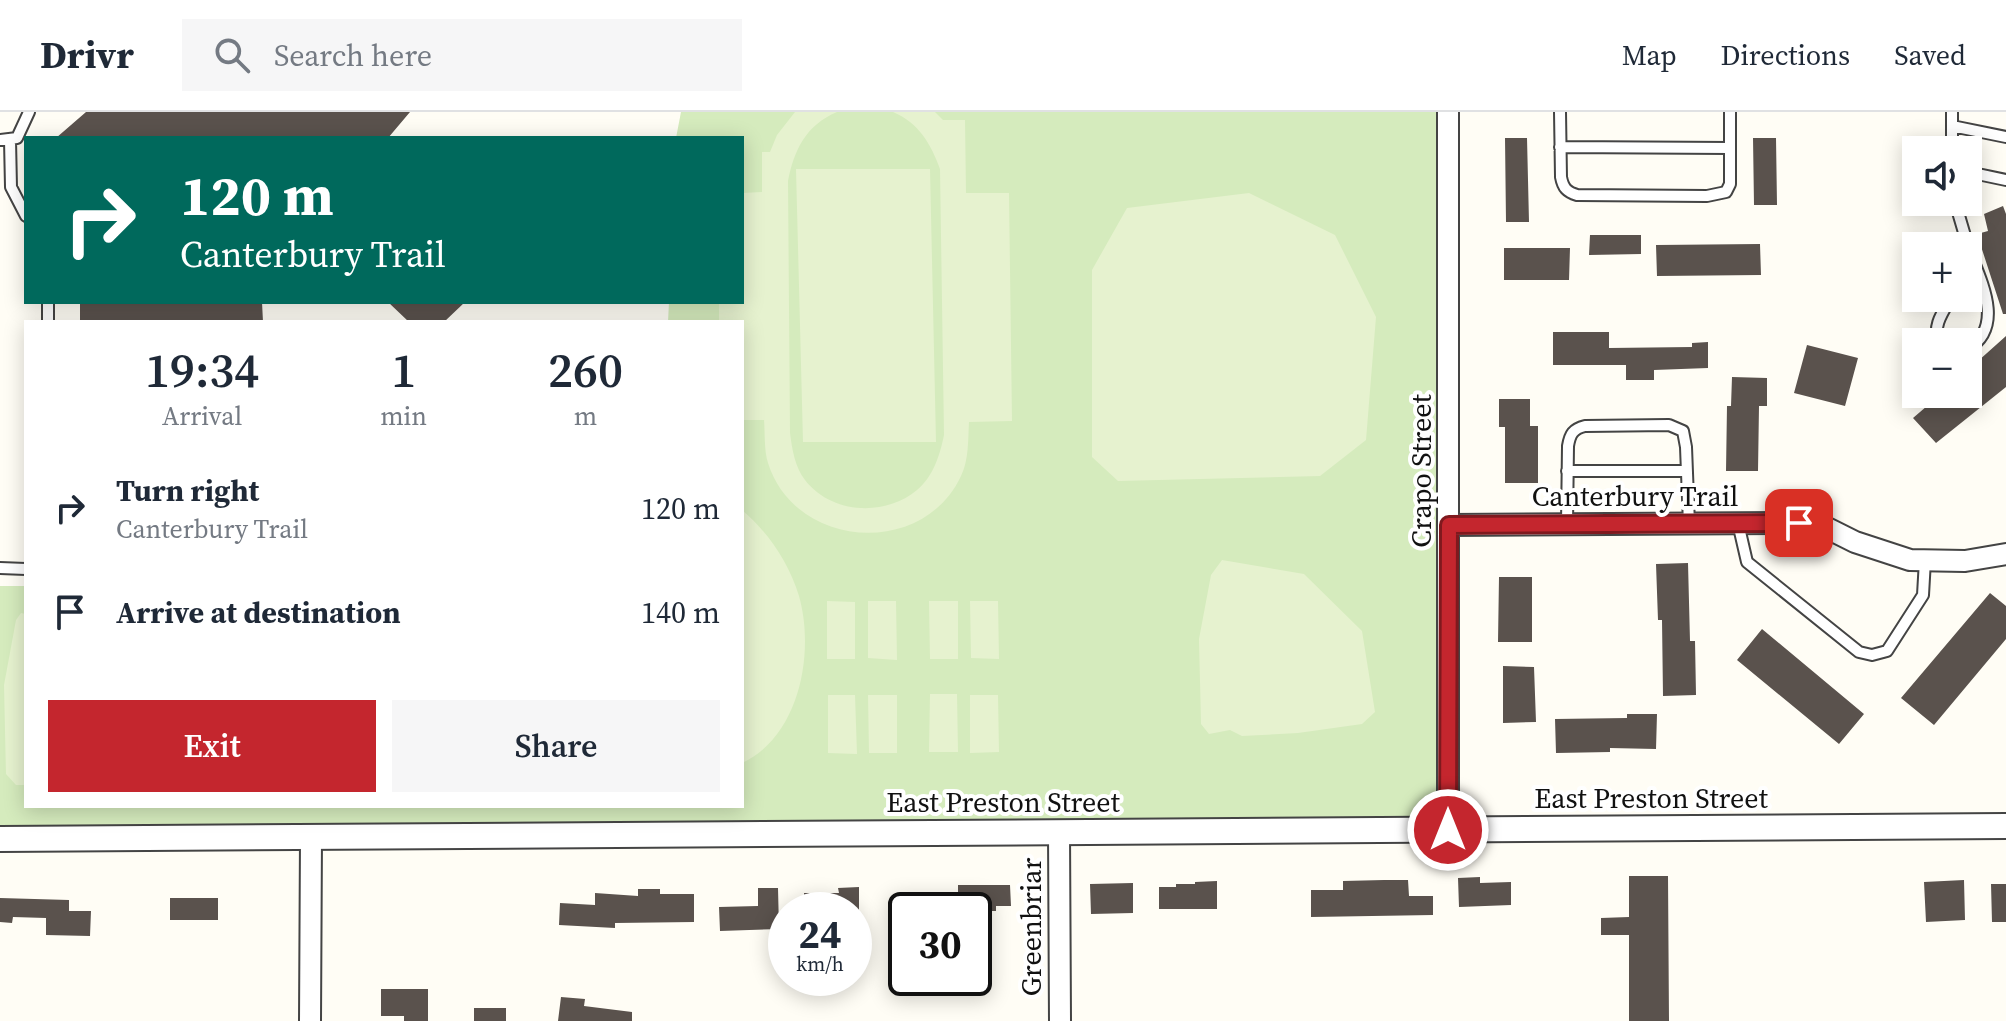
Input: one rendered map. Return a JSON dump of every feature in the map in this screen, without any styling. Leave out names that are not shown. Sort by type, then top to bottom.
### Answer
[{"type":"street","name":"Crapo Street","points":[[1448,112],[1448,830]]},
{"type":"street","name":"Canterbury Trail","points":[[1449,525],[1799,523],[1827,528],[1869,547],[1910,560],[1965,561],[2005,556]]},
{"type":"street","name":"East Preston Street","points":[[0,839],[2006,826]]},
{"type":"street","name":"Greenbriar","points":[[1059,832],[1060,1021]]},
{"type":"street","points":[[310,1021],[311,837]]},
{"type":"lane","points":[[24,212],[11,187],[5,140],[17,138],[29,112]]},
{"type":"lane","points":[[1560,112],[1563,187],[1577,195],[1592,196],[1719,195],[1726,192],[1730,184],[1730,112]]},
{"type":"lane","points":[[1952,112],[1952,136]]},
{"type":"lane","points":[[1952,126],[2006,137]]},
{"type":"lane","points":[[1560,147],[1730,148]]},
{"type":"lane","points":[[1982,175],[2006,180]]},
{"type":"lane","points":[[1982,291],[1989,305],[1990,322],[1982,337]]},
{"type":"lane","points":[[1567,524],[1568,446],[1570,435],[1576,429],[1585,426],[1669,425],[1683,431],[1689,524]]},
{"type":"lane","points":[[1567,471],[1687,471]]},
{"type":"lane","points":[[1738,523],[1747,562],[1859,652],[1872,655],[1887,651],[1923,595],[1925,560]]},
{"type":"lane","points":[[0,568],[24,569]]},
{"type":"green space","points":[[681,112],[1448,112],[1448,830],[0,839],[0,586],[24,586],[24,808],[744,808],[744,320],[668,320],[669,304],[744,304],[744,136],[676,136]]},
{"type":"green space","points":[[795,112],[837,112],[809,131],[798,149],[788,181],[790,433],[796,464],[805,480],[829,500],[843,505],[874,508],[890,505],[917,490],[935,465],[944,435],[940,169],[923,135],[910,122],[893,112],[935,112],[943,120],[965,120],[966,193],[1009,193],[1012,421],[969,422],[964,470],[943,503],[919,521],[890,531],[860,532],[831,527],[804,513],[782,492],[768,463],[764,420],[744,420],[744,320],[719,320],[719,304],[744,304],[744,193],[762,192],[762,152],[770,152],[777,135]]},
{"type":"green space","points":[[796,169],[930,169],[936,442],[803,442]]},
{"type":"green space","points":[[1249,193],[1335,235],[1376,317],[1366,440],[1320,476],[1118,481],[1092,457],[1092,270],[1127,208]]},
{"type":"green space","points":[[744,512],[769,538],[790,572],[804,618],[803,666],[798,690],[790,713],[778,733],[762,750],[744,762]]},
{"type":"green space","points":[[1222,560],[1304,574],[1362,631],[1375,712],[1362,724],[1298,733],[1242,736],[1230,730],[1209,734],[1201,724],[1199,639],[1211,575]]},
{"type":"green space","points":[[827,601],[855,602],[855,659],[827,659]]},
{"type":"green space","points":[[868,601],[896,601],[897,660],[868,658]]},
{"type":"green space","points":[[929,601],[958,601],[958,659],[930,659]]},
{"type":"green space","points":[[970,601],[998,601],[999,659],[971,658]]},
{"type":"green space","points":[[24,614],[24,785],[16,785],[6,774],[4,685],[16,620]]},
{"type":"green space","points":[[930,694],[957,694],[958,752],[929,752]]},
{"type":"green space","points":[[828,695],[855,695],[857,754],[828,753]]},
{"type":"green space","points":[[868,695],[897,695],[897,753],[869,753]]},
{"type":"green space","points":[[970,695],[998,695],[999,752],[970,753]]},
{"type":"building","points":[[86,112],[410,112],[390,136],[58,136]]},
{"type":"building","points":[[1505,138],[1527,138],[1529,222],[1506,222]]},
{"type":"building","points":[[1753,138],[1776,138],[1777,205],[1754,205]]},
{"type":"building","points":[[2003,206],[2006,214],[2006,314],[2003,314],[1982,249],[1982,233],[1988,231],[1984,214]]},
{"type":"building","points":[[1590,235],[1641,235],[1641,254],[1589,255]]},
{"type":"building","points":[[1760,244],[1761,275],[1657,276],[1656,245]]},
{"type":"building","points":[[1504,248],[1570,248],[1569,280],[1504,280]]},
{"type":"building","points":[[80,304],[262,304],[263,320],[80,320]]},
{"type":"building","points":[[390,304],[463,304],[446,320],[407,320]]},
{"type":"building","points":[[1553,332],[1609,332],[1609,348],[1692,347],[1692,343],[1708,342],[1708,368],[1654,370],[1654,380],[1626,380],[1626,365],[1553,365]]},
{"type":"building","points":[[2006,336],[2006,387],[1982,406],[1982,357]]},
{"type":"building","points":[[1807,345],[1858,358],[1845,406],[1794,393]]},
{"type":"building","points":[[1732,377],[1767,378],[1767,406],[1759,406],[1758,471],[1726,471],[1727,406],[1731,406]]},
{"type":"building","points":[[1499,399],[1530,399],[1530,426],[1538,426],[1538,483],[1505,483],[1505,427],[1499,427]]},
{"type":"building","points":[[1925,408],[1980,408],[1936,443],[1913,418]]},
{"type":"building","points":[[1688,563],[1690,641],[1695,641],[1696,695],[1663,696],[1662,620],[1658,620],[1656,564]]},
{"type":"building","points":[[1499,577],[1532,577],[1532,642],[1498,642]]},
{"type":"building","points":[[1990,593],[2006,606],[2006,639],[1934,725],[1901,698]]},
{"type":"building","points":[[1762,629],[1864,714],[1839,744],[1737,660]]},
{"type":"building","points":[[1503,666],[1534,667],[1536,722],[1503,723]]},
{"type":"building","points":[[1627,714],[1657,714],[1656,749],[1610,748],[1610,752],[1556,753],[1555,719],[1627,718]]},
{"type":"building","points":[[1629,876],[1668,876],[1669,1021],[1629,1021],[1629,935],[1601,935],[1601,918],[1629,917]]},
{"type":"building","points":[[1480,877],[1480,883],[1511,882],[1511,905],[1459,907],[1458,878]]},
{"type":"building","points":[[1408,880],[1409,896],[1433,896],[1433,915],[1311,917],[1311,890],[1343,890],[1343,881]]},
{"type":"building","points":[[1964,880],[1965,920],[1926,922],[1924,882]]},
{"type":"building","points":[[1217,881],[1217,909],[1159,909],[1159,887]]},
{"type":"building","points":[[1133,883],[1133,913],[1091,914],[1090,884]]},
{"type":"building","points":[[1991,884],[2006,884],[2006,922],[1992,922]]},
{"type":"building","points":[[958,885],[1010,885],[1011,906],[996,906],[996,911],[992,911],[992,892],[958,892]]},
{"type":"building","points":[[859,887],[859,892],[839,892],[838,888]]},
{"type":"building","points":[[758,888],[778,888],[778,892],[768,892],[768,929],[720,931],[719,907],[758,906]]},
{"type":"building","points":[[638,889],[660,889],[660,894],[694,894],[694,922],[615,923],[615,928],[559,925],[560,903],[595,905],[595,893],[638,896]]},
{"type":"building","points":[[0,898],[69,900],[69,911],[91,911],[90,936],[46,935],[46,918],[13,917],[12,923],[0,922]]},
{"type":"building","points":[[170,898],[218,898],[218,920],[170,920]]},
{"type":"building","points":[[381,989],[428,989],[428,1021],[404,1021],[404,1016],[381,1016]]},
{"type":"building","points":[[561,997],[585,999],[584,1006],[632,1012],[632,1021],[558,1021]]},
{"type":"building","points":[[474,1008],[506,1008],[506,1021],[474,1021]]},
{"type":"route","points":[[1448,830],[1449,525],[1799,523]]}]
